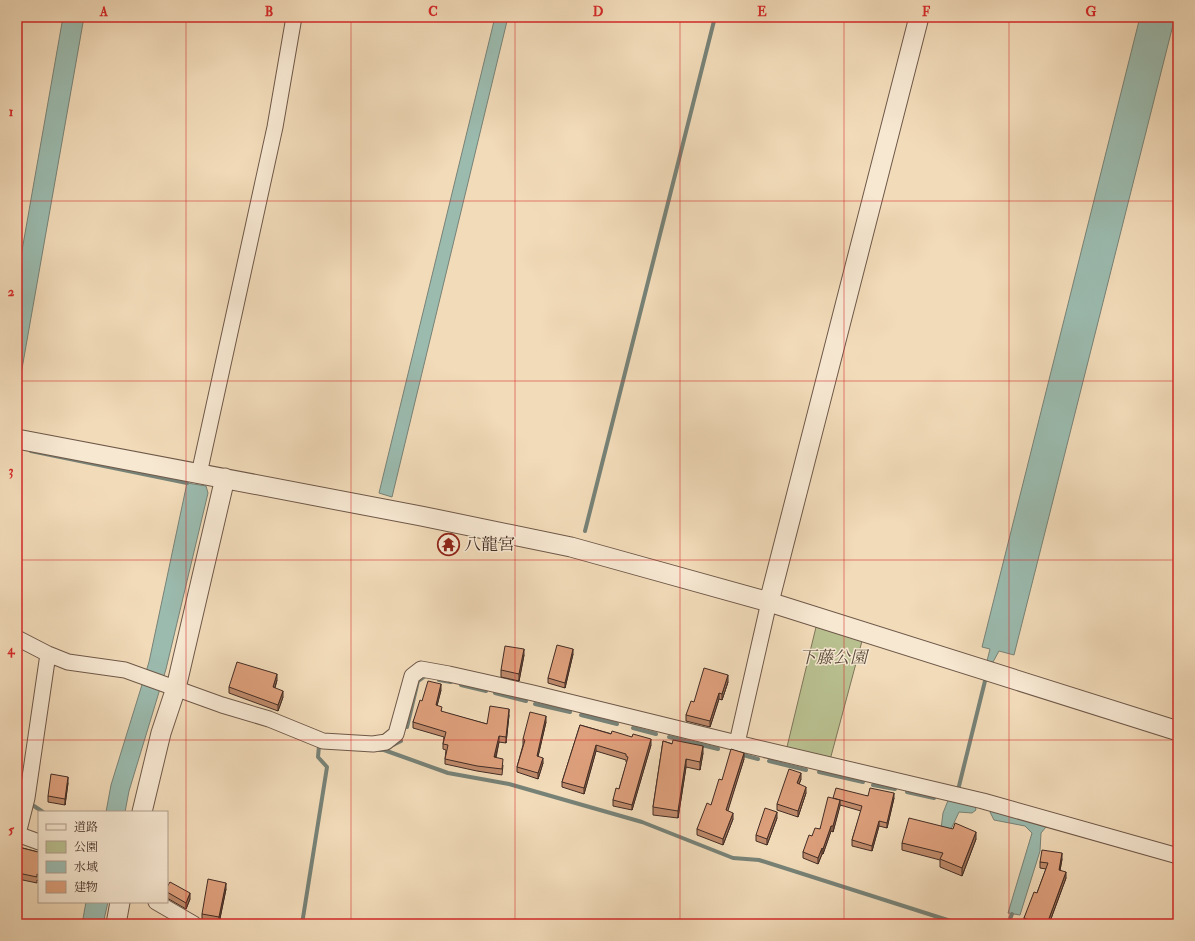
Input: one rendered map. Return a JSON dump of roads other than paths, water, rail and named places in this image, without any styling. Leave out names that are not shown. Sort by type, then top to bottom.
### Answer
[{"type":"street","points":[[199,474],[275,127],[294,17]]},
{"type":"street","points":[[737,743],[769,602],[919,17]]},
{"type":"street","points":[[17,439],[422,516],[571,547],[769,602],[1178,731]]},
{"type":"street","points":[[142,811],[171,686],[225,478]]},
{"type":"street","points":[[17,638],[48,654],[68,662],[125,670],[222,705],[269,719],[323,741],[374,744],[386,742],[396,734],[412,676],[421,670],[449,674],[533,693],[983,801],[1178,856]]},
{"type":"street","points":[[38,842],[17,834],[27,798],[48,654]]},
{"type":"street","points":[[116,924],[120,903]]},
{"type":"street","points":[[158,903],[194,924]]},
{"type":"water","points":[[63,17],[84,17],[17,397],[17,279]]},
{"type":"water","points":[[495,17],[508,17],[392,497],[379,493]]},
{"type":"water","points":[[1140,17],[1175,17],[1014,655],[999,651],[993,662],[987,661],[990,649],[982,647]]},
{"type":"water","points":[[187,483],[206,486],[208,493],[166,669],[129,791],[125,811],[106,811],[111,785],[149,662]]},
{"type":"water","points":[[949,798],[975,806],[976,810],[972,813],[959,812],[939,855],[943,813]]},
{"type":"water","points":[[992,808],[1061,828],[1046,827],[1041,833],[1040,851],[1020,915],[1008,913],[1032,833],[1025,826],[994,820],[990,812]]},
{"type":"water","points":[[86,903],[108,903],[103,924],[82,924]]},
{"type":"waterway","points":[[585,531],[715,17]]},
{"type":"waterway","points":[[31,451],[187,483]]},
{"type":"waterway","points":[[407,727],[418,681],[427,676]]},
{"type":"waterway","points":[[439,680],[451,682]]},
{"type":"waterway","points":[[959,786],[985,681]]},
{"type":"waterway","points":[[461,685],[486,691]]},
{"type":"waterway","points":[[495,693],[526,701]]},
{"type":"waterway","points":[[535,704],[570,712]]},
{"type":"waterway","points":[[581,715],[617,724]]},
{"type":"waterway","points":[[633,728],[656,734]]},
{"type":"waterway","points":[[669,737],[718,749]]},
{"type":"waterway","points":[[393,745],[401,741]]},
{"type":"waterway","points":[[302,924],[327,767],[318,757],[319,746]]},
{"type":"waterway","points":[[380,750],[384,750],[448,773],[509,784],[642,822],[733,858],[759,860],[960,924]]},
{"type":"waterway","points":[[739,754],[758,759]]},
{"type":"waterway","points":[[769,761],[806,770]]},
{"type":"waterway","points":[[819,772],[863,782]]},
{"type":"waterway","points":[[873,785],[895,789]]},
{"type":"waterway","points":[[907,792],[934,798]]},
{"type":"waterway","points":[[34,806],[42,811]]},
{"type":"waterway","points":[[1008,924],[1012,914]]},
{"type":"place","name":"八龍宮","points":[[449,544]]},
{"type":"park label","name":"下藤公園","points":[[833,657]]}]
